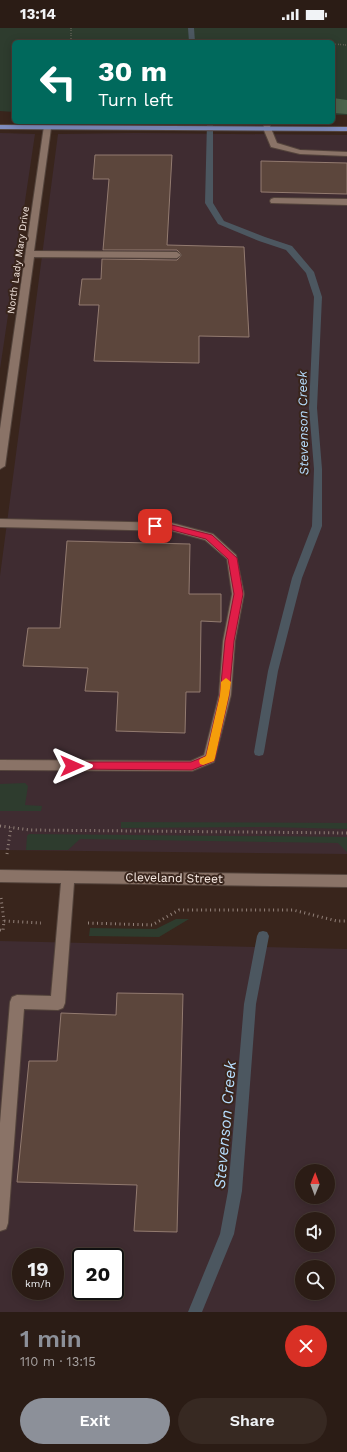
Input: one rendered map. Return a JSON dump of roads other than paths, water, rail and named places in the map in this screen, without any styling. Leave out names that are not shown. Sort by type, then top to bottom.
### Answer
[{"type":"main road","points":[[0,127],[347,129]]},
{"type":"street","name":"North Lady Mary Drive","points":[[0,466],[2,439],[30,254],[47,128]]},
{"type":"street","points":[[267,128],[274,145],[300,152],[347,154]]},
{"type":"street","points":[[274,201],[347,202]]},
{"type":"street","points":[[30,254],[177,255]]},
{"type":"street","points":[[0,523],[172,527],[209,537],[232,558],[238,594],[230,641],[225,695],[210,758],[192,766],[0,765]]},
{"type":"street","name":"Cleveland Street","points":[[0,876],[347,881]]},
{"type":"street","points":[[0,1223],[17,1002],[58,1003],[68,877]]},
{"type":"waterway","name":"Stevenson Creek","points":[[191,28],[192,40]]},
{"type":"waterway","name":"Stevenson Creek","points":[[210,124],[209,203],[221,222],[262,239],[289,248],[310,272],[318,297],[313,408],[318,469],[317,526],[297,578],[273,671],[259,752]]},
{"type":"waterway","name":"Stevenson Creek","points":[[195,1312],[227,1234],[235,1191],[250,1004],[263,936]]}]
